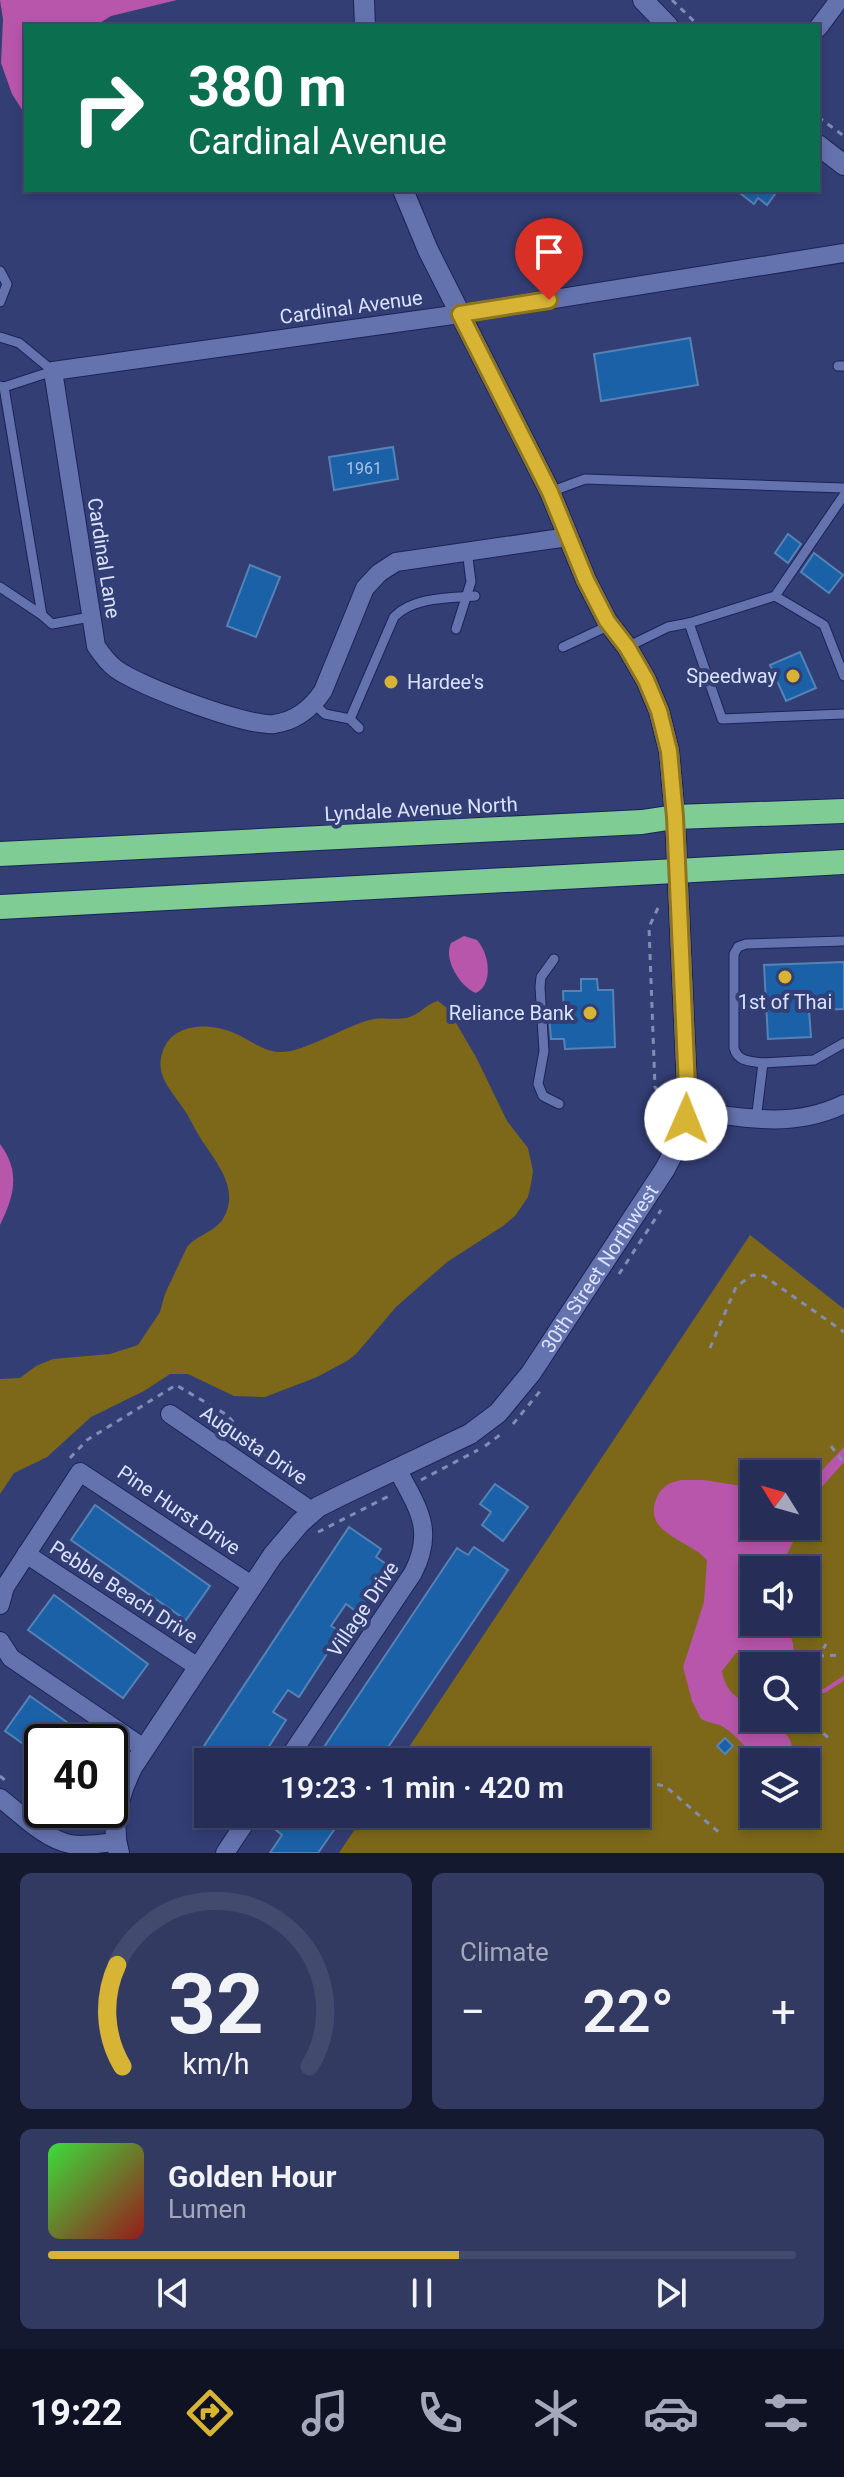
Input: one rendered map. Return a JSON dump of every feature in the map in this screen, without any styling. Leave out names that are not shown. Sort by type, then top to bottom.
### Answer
[{"type":"highway","name":"Lyndale Avenue North","points":[[0,854],[642,822],[675,817],[844,811]]},
{"type":"highway","points":[[0,839],[92,850]]},
{"type":"highway","points":[[0,907],[844,862]]},
{"type":"street","points":[[364,0],[365,24]]},
{"type":"street","points":[[643,0],[666,24]]},
{"type":"street","points":[[820,25],[839,0]]},
{"type":"street","points":[[820,147],[844,165]]},
{"type":"street","name":"30th Street Northwest","points":[[117,1841],[122,1790],[198,1667],[289,1533],[316,1509],[470,1434],[498,1413],[517,1393],[658,1182],[678,1144],[687,1114],[675,817],[669,751],[659,711],[646,680],[610,625],[550,492],[428,250],[404,192]]},
{"type":"street","name":"Cardinal Avenue","points":[[53,371],[460,314],[844,253]]},
{"type":"street","name":"Cardinal Lane","points":[[53,371],[90,617],[96,646],[105,659],[117,670],[176,697],[269,725],[301,715],[314,704]]},
{"type":"street","points":[[314,704],[323,691],[365,588],[379,573],[396,562],[568,537]]},
{"type":"street","points":[[687,1114],[756,1120],[805,1119],[844,1104]]},
{"type":"street","name":"Augusta Drive","points":[[170,1414],[316,1509]]},
{"type":"street","points":[[0,1605],[5,1587],[74,1467]]},
{"type":"street","name":"Pine Hurst Drive","points":[[74,1467],[253,1586]]},
{"type":"street","name":"Village Drive","points":[[295,1748],[423,1554],[423,1523],[419,1509],[397,1469]]},
{"type":"street","name":"Pebble Beach Drive","points":[[26,1554],[198,1667]]},
{"type":"street","points":[[0,1641],[11,1658],[145,1749]]},
{"type":"street","points":[[0,1798],[60,1841],[81,1845],[117,1841]]},
{"type":"street","points":[[225,1853],[242,1828]]},
{"type":"lane","points":[[0,271],[7,284],[0,302]]},
{"type":"lane","points":[[0,337],[19,343],[53,371]]},
{"type":"lane","points":[[42,615],[2,386],[53,371]]},
{"type":"lane","points":[[550,492],[585,479],[844,488]]},
{"type":"lane","points":[[627,647],[668,627],[775,596],[844,495]]},
{"type":"lane","points":[[456,629],[470,596],[467,550]]},
{"type":"lane","points":[[0,587],[52,624],[90,617]]},
{"type":"lane","points":[[350,719],[394,617],[413,604],[470,596]]},
{"type":"lane","points":[[775,596],[824,625],[844,676]]},
{"type":"lane","points":[[689,623],[722,719],[844,714]]},
{"type":"lane","points":[[563,647],[610,625]]},
{"type":"lane","points":[[314,704],[325,714],[350,719],[359,728]]},
{"type":"lane","points":[[844,941],[746,944],[738,947],[734,954],[734,1048],[743,1061],[763,1063],[814,1060],[844,1043]]},
{"type":"lane","points":[[554,959],[546,968],[540,987],[544,1051],[538,1084],[543,1096],[559,1104]]},
{"type":"lane","points":[[756,1120],[763,1063]]},
{"type":"path","points":[[672,0],[697,24]]},
{"type":"path","points":[[820,118],[844,136]]},
{"type":"path","points":[[658,908],[649,927],[655,1087],[665,1100],[667,1114],[687,1114]]},
{"type":"path","points":[[710,1348],[736,1287],[752,1275],[764,1276],[844,1332]]},
{"type":"path","points":[[74,1467],[87,1440],[176,1385],[227,1415],[266,1457],[288,1473]]},
{"type":"path","points":[[831,1446],[844,1463]]},
{"type":"path","points":[[310,1538],[329,1525],[316,1509]]},
{"type":"path","points":[[820,1653],[826,1644]]},
{"type":"path","points":[[820,1656],[842,1655]]},
{"type":"path","points":[[820,1731],[831,1740]]},
{"type":"path","points":[[650,1783],[665,1786],[722,1835]]},
{"type":"path","points":[[78,1828],[117,1841]]},
{"type":"shaded area","points":[[0,0],[177,0],[111,16],[98,24],[24,24],[24,113],[12,94],[1,63],[3,19]]},
{"type":"shaded area","points":[[464,936],[477,940],[487,960],[485,983],[476,993],[459,979],[449,957],[451,943]]},
{"type":"shaded area","points":[[438,1001],[448,1009],[507,1121],[528,1148],[533,1171],[531,1184],[528,1197],[515,1216],[447,1262],[396,1307],[347,1361],[317,1377],[265,1397],[234,1396],[188,1374],[170,1374],[144,1391],[91,1417],[47,1457],[14,1473],[0,1494],[0,1379],[20,1378],[36,1366],[53,1359],[110,1354],[138,1345],[160,1312],[187,1247],[212,1230],[224,1217],[229,1194],[223,1173],[162,1073],[161,1057],[170,1039],[185,1029],[215,1027],[267,1049],[288,1051],[370,1020],[407,1018]]},
{"type":"shaded area","points":[[0,1144],[11,1164],[13,1184],[0,1225]]},
{"type":"shaded area","points":[[750,1235],[844,1309],[844,1853],[339,1853],[356,1828],[650,1828],[650,1748],[408,1748]]},
{"type":"shaded area","points":[[844,1447],[844,1462],[820,1489],[820,1472]]},
{"type":"shaded area","points":[[704,1480],[740,1486],[740,1540],[794,1540],[786,1556],[740,1556],[740,1636],[791,1636],[794,1652],[743,1651],[736,1653],[722,1671],[726,1684],[740,1699],[740,1732],[784,1732],[792,1748],[747,1748],[725,1728],[701,1719],[692,1701],[683,1667],[704,1602],[707,1560],[661,1528],[656,1520],[654,1509],[657,1497],[670,1483]]},
{"type":"building","points":[[739,192],[777,192],[767,205],[758,198],[754,204]]},
{"type":"building","points":[[690,338],[698,385],[601,401],[594,354]]},
{"type":"building","points":[[393,447],[398,479],[334,490],[329,457]]},
{"type":"building","points":[[788,534],[801,544],[788,563],[775,553]]},
{"type":"building","points":[[814,553],[843,575],[829,593],[801,572]]},
{"type":"building","points":[[250,565],[280,577],[256,637],[227,626]]},
{"type":"building","name":"Speedway","points":[[800,652],[816,688],[786,701],[770,665]]},
{"type":"building","points":[[844,962],[844,1009],[809,1010],[811,1037],[768,1039],[764,965]]},
{"type":"building","points":[[581,979],[597,979],[598,990],[613,990],[615,1047],[565,1049],[564,1039],[551,1039],[549,1015],[564,1015],[563,991],[581,991]]},
{"type":"building","points":[[495,1484],[528,1507],[503,1541],[482,1525],[491,1512],[480,1504]]},
{"type":"building","points":[[95,1505],[210,1586],[186,1620],[71,1540]]},
{"type":"building","points":[[349,1527],[381,1549],[376,1557],[389,1566],[357,1612],[346,1604],[331,1626],[341,1632],[299,1697],[288,1690],[273,1712],[286,1720],[268,1748],[203,1748]]},
{"type":"building","points":[[474,1547],[508,1570],[387,1748],[323,1748],[457,1548],[468,1555]]},
{"type":"building","points":[[54,1595],[148,1664],[123,1698],[28,1630]]},
{"type":"building","points":[[30,1696],[70,1724],[24,1724],[24,1744],[5,1731]]},
{"type":"building","points":[[725,1738],[733,1746],[725,1754],[717,1746]]},
{"type":"building","points":[[273,1828],[335,1828],[318,1853],[270,1853],[282,1835]]},
{"type":"waterway","points":[[820,1691],[844,1678]]},
{"type":"place","name":"Speedway","points":[[793,676]]},
{"type":"place","name":"Hardee's","points":[[391,682]]},
{"type":"place","name":"1st of Thai","points":[[785,977]]},
{"type":"place","name":"Reliance Bank","points":[[590,1013]]},
{"type":"route","points":[[549,300],[460,314],[550,492],[586,580],[607,621],[646,680],[659,711],[669,751],[675,817],[686,1119]]}]
